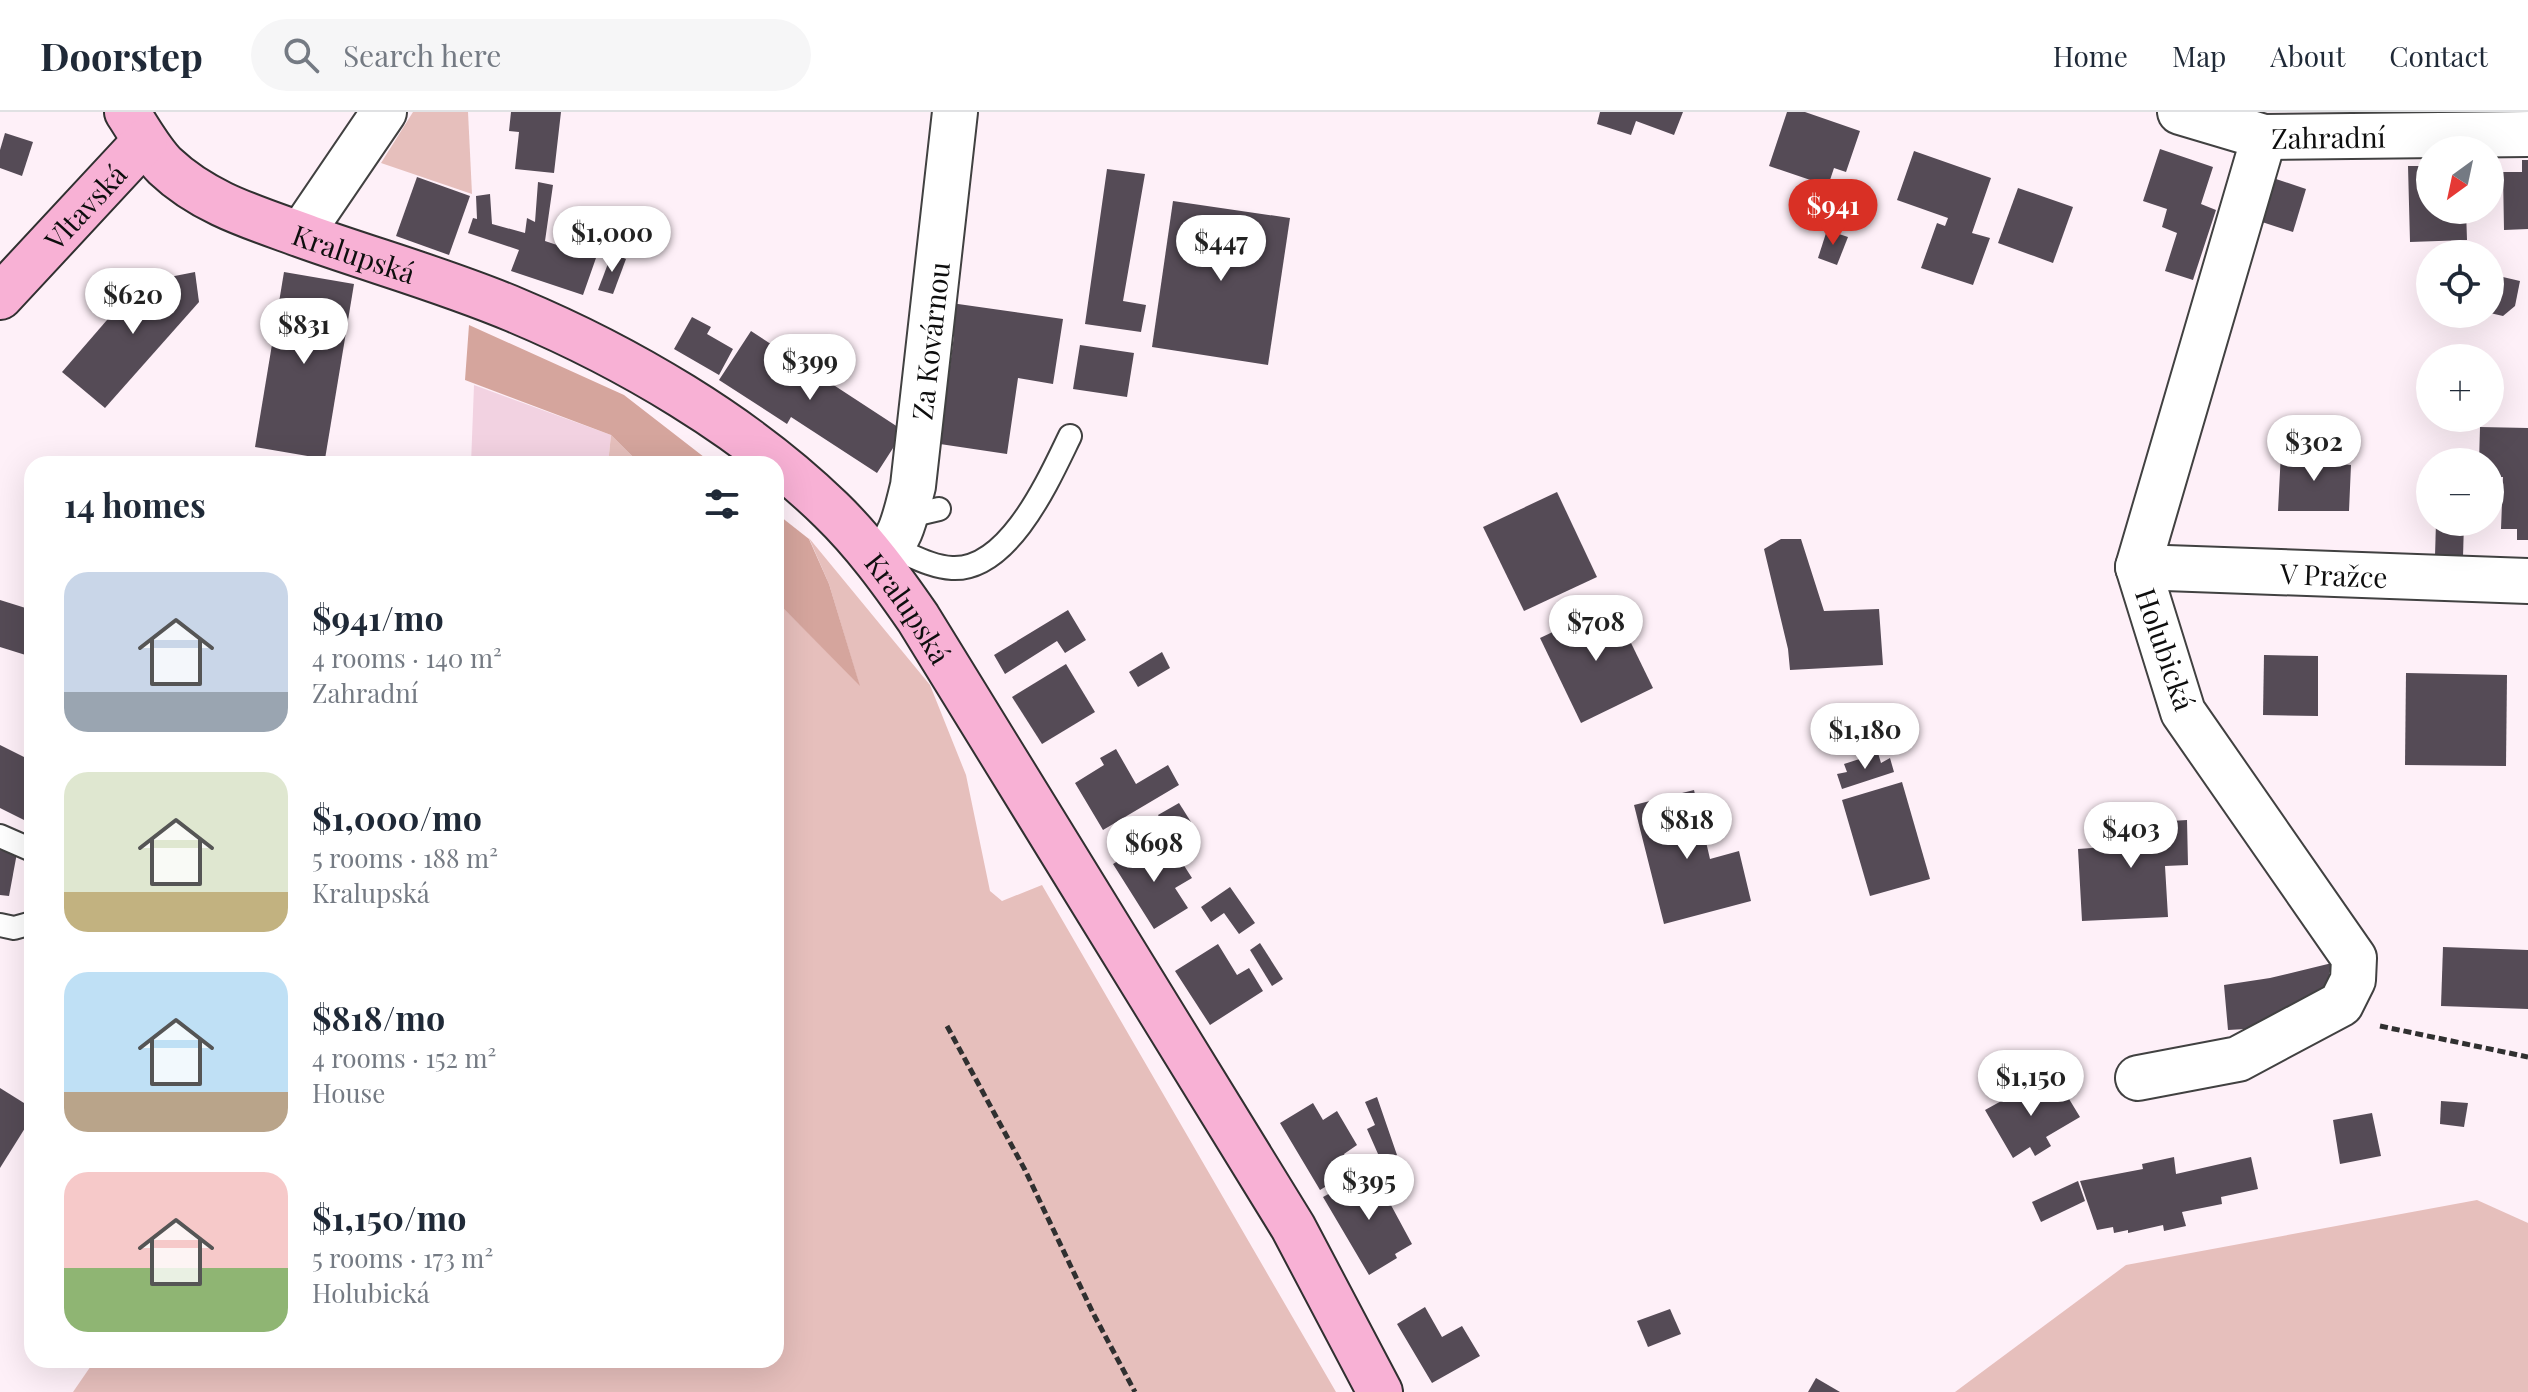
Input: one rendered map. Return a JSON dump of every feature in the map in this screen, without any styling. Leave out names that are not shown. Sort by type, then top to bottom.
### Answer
[{"type":"street","points":[[301,234],[384,112]]},
{"type":"street","name":"Za Kovárnou","points":[[904,534],[913,486],[955,112]]},
{"type":"street","name":"Zahradní","points":[[2180,112],[2264,137],[2528,134]]},
{"type":"street","name":"Kralupská","points":[[136,126],[164,165],[218,204],[516,310],[608,355],[683,398],[766,456]]},
{"type":"street","name":"Vltavská","points":[[0,297],[136,126]]},
{"type":"street","name":"Holubická","points":[[2264,137],[2138,567],[2183,712],[2354,958],[2353,980],[2341,1004]]},
{"type":"street","name":"Kralupská","points":[[784,468],[831,510],[904,534],[918,618],[1284,1213],[1380,1392]]},
{"type":"street","name":"V Pražce","points":[[2138,567],[2528,581]]},
{"type":"street","points":[[2138,1078],[2238,1059],[2341,1004]]},
{"type":"lane","points":[[904,534],[933,564],[951,568],[970,567],[987,559],[1028,513],[1070,436]]},
{"type":"lane","points":[[0,836],[24,846]]},
{"type":"lane","points":[[0,925],[14,928],[24,925]]},
{"type":"path","points":[[2341,1004],[2377,1025],[2528,1057]]},
{"type":"path","points":[[947,1026],[1025,1170],[1093,1313],[1135,1392]]},
{"type":"shaded area","points":[[413,112],[468,112],[472,194],[381,163]]},
{"type":"shaded area","points":[[469,325],[624,395],[703,456],[632,456],[611,435],[465,380]]},
{"type":"shaded area","points":[[474,385],[611,435],[609,456],[471,456]]},
{"type":"shaded area","points":[[611,435],[632,456],[609,456]]},
{"type":"shaded area","points":[[784,519],[809,539],[829,584],[860,686],[784,609]]},
{"type":"shaded area","points":[[809,538],[930,685],[966,775],[990,891],[1002,901],[1042,885],[1336,1392],[73,1392],[90,1368],[784,1368],[784,609],[859,684],[829,584]]},
{"type":"shaded area","points":[[2477,1200],[2528,1223],[2528,1392],[1955,1392],[2126,1265]]},
{"type":"building","points":[[511,112],[561,112],[554,173],[515,169],[519,132],[509,131]]},
{"type":"building","points":[[1600,112],[1683,112],[1674,135],[1636,121],[1631,135],[1597,124]]},
{"type":"building","points":[[1787,112],[1805,112],[1860,131],[1846,172],[1834,168],[1828,186],[1769,166]]},
{"type":"building","points":[[5,133],[33,142],[22,176],[0,168],[0,150]]},
{"type":"building","points":[[2160,149],[2213,167],[2201,204],[2216,210],[2193,280],[2165,271],[2177,233],[2162,227],[2167,209],[2143,201]]},
{"type":"building","points":[[1914,151],[1991,178],[1972,233],[1990,238],[1973,285],[1921,268],[1937,223],[1945,226],[1948,218],[1897,200]]},
{"type":"building","points":[[2522,160],[2528,160],[2528,229],[2504,230],[2504,172],[2522,172]]},
{"type":"building","points":[[2408,166],[2416,166],[2416,224],[2466,224],[2467,240],[2410,242]]},
{"type":"building","points":[[1107,169],[1145,174],[1123,301],[1146,305],[1141,332],[1085,324]]},
{"type":"building","points":[[417,177],[470,196],[449,255],[396,236]]},
{"type":"building","points":[[2276,179],[2306,189],[2293,232],[2262,222]]},
{"type":"building","points":[[538,182],[553,185],[545,241],[596,258],[583,295],[511,271],[519,250],[468,233],[473,218],[477,219],[476,196],[490,194],[492,224],[525,233],[527,218],[535,222]]},
{"type":"building","points":[[2018,188],[2073,207],[2053,263],[1998,243]]},
{"type":"building","points":[[1173,201],[1290,218],[1268,365],[1152,347]]},
{"type":"building","points":[[1827,230],[1848,237],[1837,265],[1818,258]]},
{"type":"building","points":[[612,253],[626,259],[613,294],[598,290]]},
{"type":"building","points":[[195,272],[199,302],[105,408],[62,372],[139,283]]},
{"type":"building","points":[[284,272],[354,284],[325,456],[255,447]]},
{"type":"building","points":[[2504,277],[2520,281],[2515,306],[2504,315]]},
{"type":"building","points":[[951,303],[1063,319],[1053,384],[1018,378],[1007,454],[940,444],[954,335],[946,334]]},
{"type":"building","points":[[692,317],[711,327],[707,334],[733,349],[719,375],[674,349]]},
{"type":"building","points":[[751,331],[904,431],[877,473],[791,417],[787,424],[719,380]]},
{"type":"building","points":[[1080,345],[1134,353],[1127,397],[1073,389]]},
{"type":"building","points":[[2504,428],[2528,428],[2528,540],[2517,540],[2517,529],[2504,529],[2504,448],[2479,448],[2480,432],[2504,432]]},
{"type":"building","points":[[2281,452],[2340,453],[2340,464],[2351,465],[2349,511],[2278,511]]},
{"type":"building","points":[[1557,492],[1597,577],[1524,611],[1483,527]]},
{"type":"building","points":[[2436,536],[2464,536],[2463,557],[2435,556]]},
{"type":"building","points":[[1781,539],[1801,539],[1824,611],[1879,609],[1883,665],[1790,670],[1788,649],[1764,549]]},
{"type":"building","points":[[0,600],[24,608],[24,654],[0,647]]},
{"type":"building","points":[[1612,604],[1653,688],[1581,723],[1540,638]]},
{"type":"building","points":[[1068,610],[1086,640],[1065,653],[1057,641],[1005,674],[994,655]]},
{"type":"building","points":[[1162,652],[1170,668],[1138,687],[1129,672]]},
{"type":"building","points":[[2264,655],[2318,656],[2318,716],[2263,715]]},
{"type":"building","points":[[1066,664],[1095,712],[1042,744],[1012,697]]},
{"type":"building","points":[[2406,673],[2507,675],[2506,766],[2405,765]]},
{"type":"building","points":[[0,745],[24,757],[24,820],[0,808]]},
{"type":"building","points":[[1116,749],[1136,784],[1168,765],[1179,785],[1103,830],[1075,783],[1104,765],[1100,758]]},
{"type":"building","points":[[1878,753],[1881,763],[1890,758],[1894,772],[1842,789],[1837,774],[1847,772],[1844,764]]},
{"type":"building","points":[[1902,782],[1930,879],[1870,896],[1842,800]]},
{"type":"building","points":[[1694,790],[1710,859],[1739,851],[1751,901],[1664,924],[1634,805]]},
{"type":"building","points":[[1179,803],[1191,822],[1169,835],[1158,815]]},
{"type":"building","points":[[2187,820],[2188,865],[2165,866],[2168,917],[2082,921],[2078,849],[2105,847],[2105,825]]},
{"type":"building","points":[[1147,843],[1159,863],[1176,853],[1192,878],[1175,888],[1188,908],[1154,929],[1113,864]]},
{"type":"building","points":[[0,850],[17,853],[9,896],[0,895]]},
{"type":"building","points":[[1230,887],[1255,923],[1239,934],[1224,913],[1211,922],[1201,907]]},
{"type":"building","points":[[1260,943],[1283,979],[1272,986],[1250,950]]},
{"type":"building","points":[[1218,944],[1237,975],[1249,968],[1263,991],[1210,1025],[1175,971]]},
{"type":"building","points":[[2443,947],[2528,950],[2528,1009],[2441,1006]]},
{"type":"building","points":[[2332,963],[2326,988],[2282,1027],[2228,1030],[2224,985]]},
{"type":"building","points":[[2041,1079],[2054,1101],[2066,1094],[2080,1117],[2046,1137],[2051,1146],[2035,1156],[2030,1147],[2013,1158],[1985,1110]]},
{"type":"building","points":[[0,1088],[24,1103],[24,1130],[0,1168]]},
{"type":"building","points":[[1377,1097],[1397,1155],[1382,1163],[1367,1129],[1375,1125],[1365,1102]]},
{"type":"building","points":[[2441,1101],[2468,1103],[2464,1127],[2440,1124]]},
{"type":"building","points":[[1313,1103],[1323,1120],[1337,1111],[1357,1145],[1344,1154],[1353,1170],[1320,1190],[1280,1123]]},
{"type":"building","points":[[2372,1113],[2381,1156],[2340,1164],[2333,1120]]},
{"type":"building","points":[[2174,1157],[2176,1174],[2251,1157],[2258,1189],[2221,1197],[2222,1204],[2182,1212],[2186,1226],[2164,1231],[2163,1225],[2128,1233],[2128,1230],[2114,1233],[2113,1227],[2097,1230],[2080,1181],[2143,1169],[2142,1164]]},
{"type":"building","points":[[1372,1170],[1412,1244],[1395,1254],[1397,1258],[1369,1275],[1323,1197]]},
{"type":"building","points":[[2078,1181],[2085,1201],[2041,1222],[2032,1202]]},
{"type":"building","points":[[1425,1307],[1442,1337],[1462,1326],[1480,1356],[1432,1383],[1397,1324]]},
{"type":"building","points":[[1670,1309],[1681,1334],[1648,1347],[1637,1321]]},
{"type":"building","points":[[1816,1378],[1840,1392],[1808,1392]]}]
